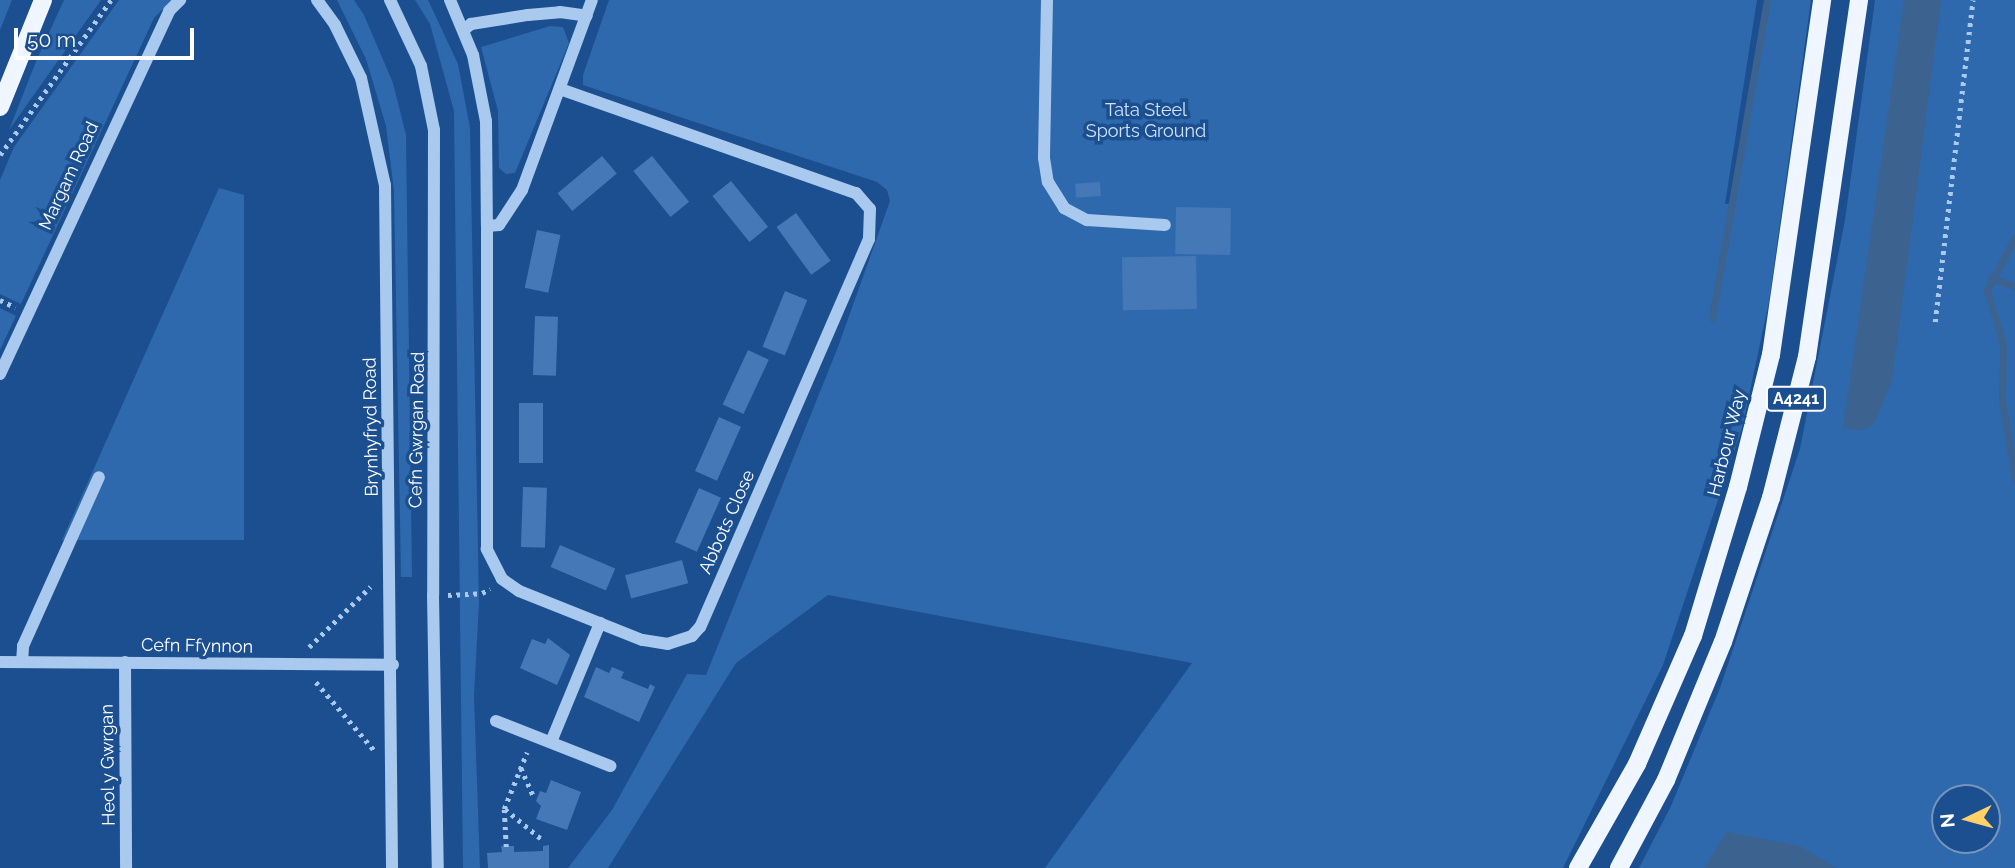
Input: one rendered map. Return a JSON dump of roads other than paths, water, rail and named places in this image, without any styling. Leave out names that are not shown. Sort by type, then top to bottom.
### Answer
[{"type":"main road","points":[[0,107],[43,0]]},
{"type":"main road","name":"Harbour Way","points":[[1578,868],[1637,764],[1693,636],[1738,487],[1770,355],[1822,0]]},
{"type":"main road","name":"A4241","points":[[1619,868],[1665,780],[1723,642],[1771,498],[1807,357],[1859,0]]},
{"type":"street","name":"Margam Road","points":[[0,374],[169,11],[180,0]]},
{"type":"street","name":"Brynhyfryd Road","points":[[317,0],[335,25],[361,79],[385,185],[393,665],[392,868]]},
{"type":"street","name":"Cefn Gwrgan Road","points":[[390,0],[421,66],[434,130],[433,595],[438,868]]},
{"type":"street","name":"Abbots Close","points":[[450,0],[464,29],[485,121],[489,556],[502,579],[519,591],[656,644],[683,640],[700,627],[869,239],[872,221],[866,201],[856,194],[560,89]]},
{"type":"street","points":[[487,226],[499,225],[522,190],[592,0]]},
{"type":"street","points":[[1047,0],[1044,158],[1048,182],[1064,208],[1079,216],[1120,225],[1165,225]]},
{"type":"street","points":[[464,29],[471,24],[528,15],[560,12],[587,16]]},
{"type":"street","points":[[22,662],[23,646],[99,477]]},
{"type":"street","points":[[551,742],[600,623]]},
{"type":"street","name":"Cefn Ffynnon","points":[[0,662],[393,665]]},
{"type":"street","name":"Heol y Gwrgan","points":[[125,662],[126,868]]},
{"type":"street","points":[[496,720],[610,766]]},
{"type":"waterway","points":[[1712,318],[1767,0]]},
{"type":"waterway","points":[[2015,237],[1987,290],[2003,344],[2002,401],[2015,479]]},
{"type":"waterway","points":[[1990,278],[2015,286]]},
{"type":"park label","name":"Tata Steel Sports Ground","points":[[1146,121]]}]
